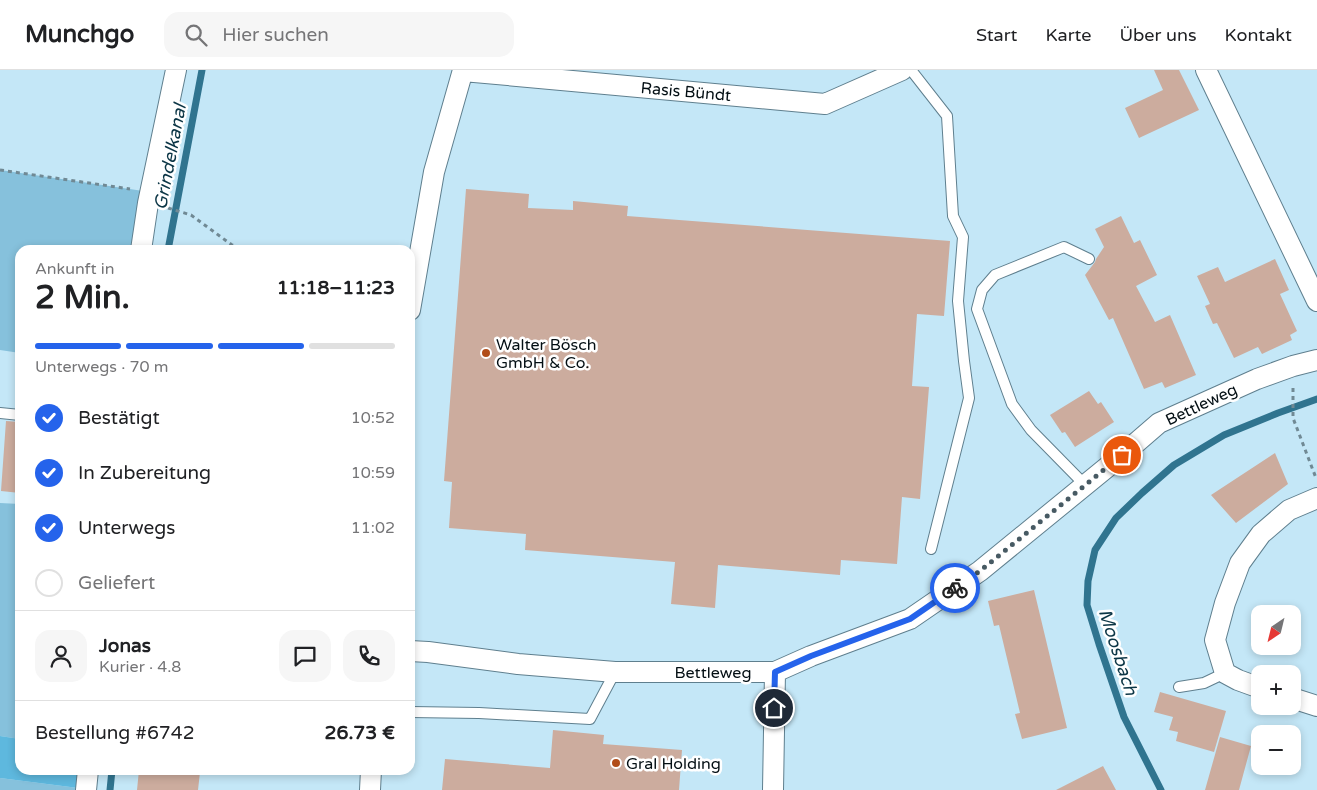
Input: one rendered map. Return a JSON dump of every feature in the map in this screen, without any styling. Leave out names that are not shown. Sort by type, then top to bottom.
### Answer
[{"type":"street","points":[[142,245],[150,192],[176,70]]},
{"type":"street","name":"Rasis Bündt","points":[[415,281],[434,172],[463,71],[825,104],[902,70]]},
{"type":"street","points":[[1206,70],[1317,301]]},
{"type":"street","name":"Bettleweg","points":[[415,651],[518,664],[615,672],[775,672],[811,656],[910,619],[980,571],[1159,423],[1257,379],[1293,366],[1317,360]]},
{"type":"street","points":[[1251,685],[1225,673],[1215,640],[1225,603],[1240,563],[1261,534],[1289,510],[1317,498]]},
{"type":"street","points":[[773,790],[775,672]]},
{"type":"street","points":[[1301,701],[1317,706]]},
{"type":"street","points":[[86,790],[88,775]]},
{"type":"street","points":[[370,790],[371,775]]},
{"type":"lane","points":[[911,70],[947,116],[952,216],[963,236],[958,300],[969,398],[931,549]]},
{"type":"lane","points":[[1085,485],[1031,430],[1012,404],[978,309],[982,290],[995,275],[1064,247],[1089,259]]},
{"type":"lane","points":[[0,413],[15,414]]},
{"type":"lane","points":[[415,712],[590,719],[615,672]]},
{"type":"lane","points":[[1179,687],[1204,683],[1225,673]]},
{"type":"path","points":[[0,170],[150,192]]},
{"type":"path","points":[[191,215],[232,245]]},
{"type":"path","points":[[1294,396],[1293,418],[1317,481]]},
{"type":"shaded area","points":[[0,170],[150,192],[143,245],[15,245],[15,352],[0,350]]},
{"type":"shaded area","points":[[0,503],[15,504],[15,738],[0,736]]},
{"type":"shaded area","points":[[0,736],[15,738],[15,775],[87,775],[86,789],[0,778]]},
{"type":"shaded area","points":[[0,778],[86,789],[86,790],[0,790]]},
{"type":"building","points":[[1154,70],[1179,70],[1199,110],[1139,138],[1125,108],[1163,90]]},
{"type":"building","points":[[466,189],[529,194],[528,208],[573,210],[573,201],[628,206],[627,216],[950,241],[944,316],[917,314],[912,386],[929,387],[920,499],[902,497],[897,564],[841,560],[840,575],[718,565],[715,608],[671,604],[675,562],[525,550],[526,534],[449,528],[452,482],[444,481]]},
{"type":"building","points":[[1121,216],[1134,243],[1140,240],[1157,275],[1136,286],[1155,322],[1170,315],[1196,375],[1165,388],[1162,382],[1144,389],[1113,318],[1109,320],[1085,275],[1104,247],[1095,229]]},
{"type":"building","points":[[1275,259],[1289,290],[1280,294],[1297,331],[1290,335],[1292,340],[1262,354],[1258,347],[1234,358],[1217,323],[1213,324],[1205,306],[1210,304],[1197,276],[1218,267],[1225,282]]},
{"type":"building","points":[[1089,391],[1098,404],[1101,402],[1114,422],[1075,447],[1065,432],[1062,433],[1050,415]]},
{"type":"building","points":[[6,421],[15,422],[15,492],[1,491]]},
{"type":"building","points":[[1275,453],[1288,484],[1236,523],[1211,495]]},
{"type":"building","points":[[1034,590],[1067,728],[1022,739],[1015,714],[1020,713],[999,625],[994,626],[988,601]]},
{"type":"building","points":[[1160,692],[1226,711],[1214,752],[1176,741],[1178,732],[1169,730],[1173,717],[1154,712]]},
{"type":"building","name":"Gral Holding","points":[[553,730],[604,735],[603,744],[682,750],[679,790],[442,790],[445,759],[550,768]]},
{"type":"building","points":[[1220,737],[1251,746],[1239,790],[1205,790]]},
{"type":"building","points":[[1103,766],[1116,790],[1056,790]]},
{"type":"building","points":[[138,775],[200,775],[198,790],[137,790]]},
{"type":"waterway","name":"Grindelkanal","points":[[169,245],[202,70]]},
{"type":"waterway","name":"Moosbach","points":[[1161,790],[1124,717],[1087,605],[1088,581],[1095,550],[1116,518],[1174,465],[1224,435],[1317,399]]},
{"type":"waterway","name":"Grindelkanal","points":[[110,790],[112,775]]},
{"type":"way so far","points":[[955,588],[980,571],[1122,455]]},
{"type":"place","name":"Walter Bösch GmbH & Co.","points":[[486,353]]},
{"type":"place","name":"Gral Holding","points":[[616,763]]},
{"type":"route","points":[[774,708],[775,672],[811,656],[910,619],[955,588]]}]
